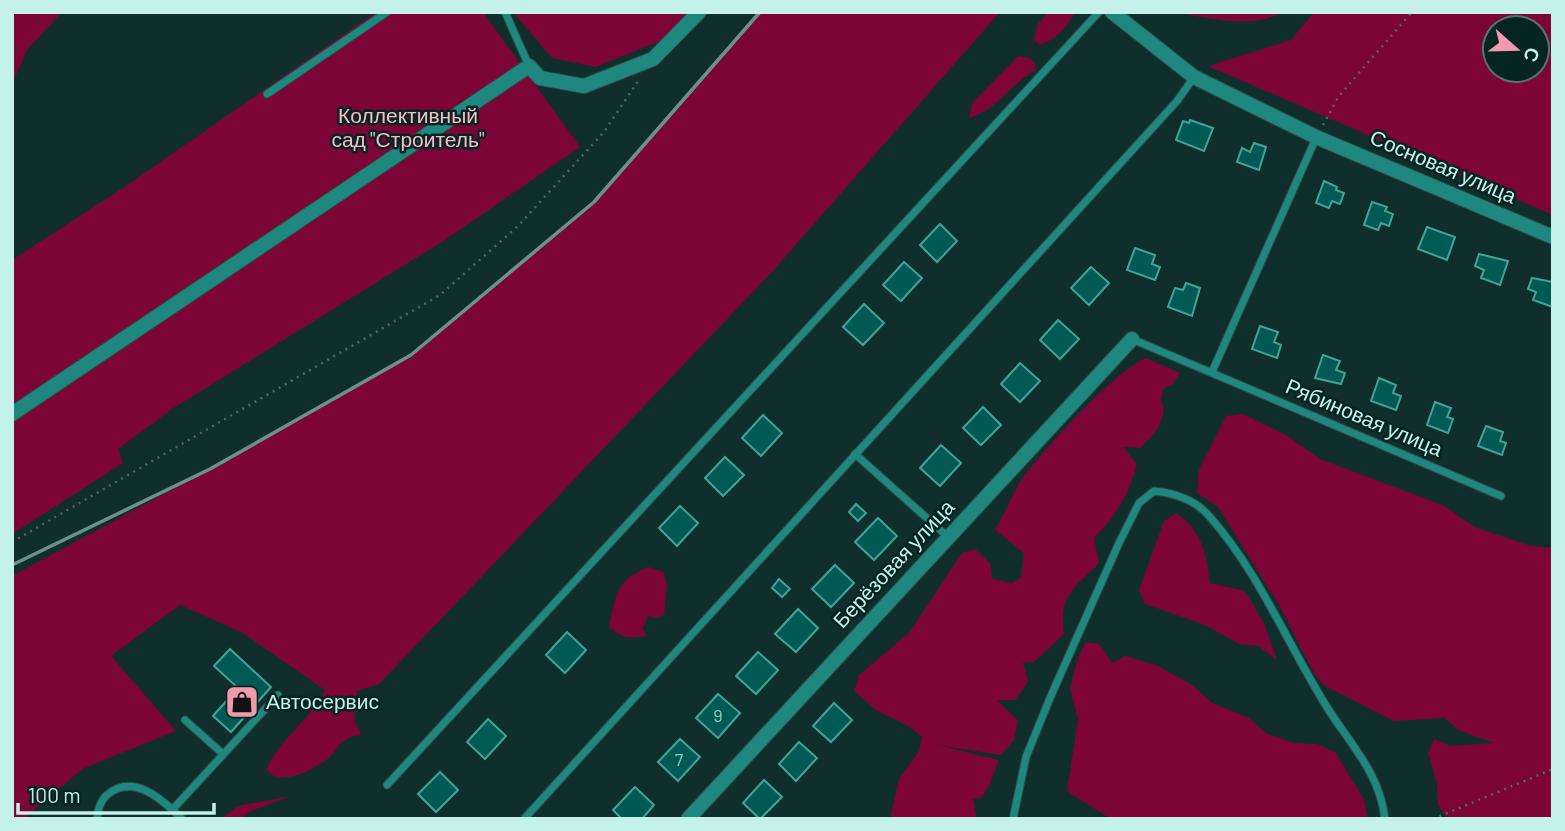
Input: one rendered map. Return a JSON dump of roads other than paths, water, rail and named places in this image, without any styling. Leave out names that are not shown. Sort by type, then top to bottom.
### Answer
[{"type":"street","points":[[12,414],[529,66],[540,78],[584,86],[653,59],[699,12]]},
{"type":"street","name":"Сосновая улица","points":[[1112,12],[1194,77],[1316,137],[1553,237]]},
{"type":"street","name":"Берёзовая улица","points":[[688,819],[947,536],[1132,340]]},
{"type":"lane","points":[[267,94],[387,12]]},
{"type":"lane","points":[[505,12],[529,66]]},
{"type":"lane","points":[[387,785],[1099,12]]},
{"type":"lane","points":[[524,819],[1177,101],[1194,77]]},
{"type":"lane","points":[[1212,372],[1316,137]]},
{"type":"lane","name":"Рябиновая улица","points":[[1132,340],[1501,496]]},
{"type":"lane","points":[[855,454],[947,536]]},
{"type":"lane","points":[[1013,819],[1026,757],[1050,698],[1139,503],[1154,491],[1180,496],[1209,515],[1244,564],[1330,711],[1361,754],[1378,786],[1385,819]]},
{"type":"lane","points":[[173,809],[278,695]]},
{"type":"lane","points":[[185,720],[223,754]]},
{"type":"lane","points":[[97,819],[103,798],[117,787],[132,786],[153,793],[182,819]]},
{"type":"railway","points":[[12,565],[210,469],[411,355],[594,202],[760,12]]},
{"type":"place","name":"Автосервис","points":[[242,702]]},
{"type":"park label","name":"Коллективный сад \"Строитель\"","points":[[408,128]]}]
